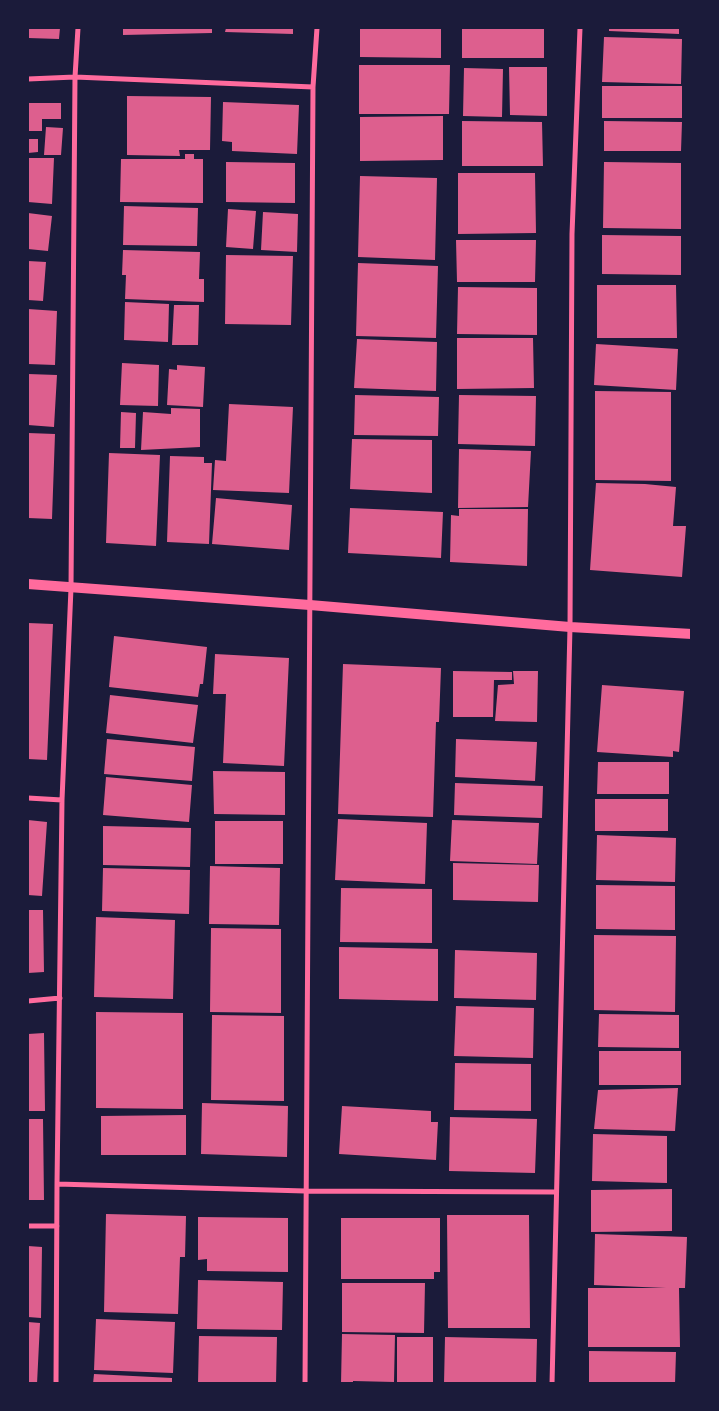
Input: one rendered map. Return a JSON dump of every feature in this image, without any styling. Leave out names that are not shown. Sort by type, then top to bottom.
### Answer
[{"type":"main road","points":[[28,584],[570,627],[692,634]]},
{"type":"street","points":[[56,1384],[56,1184],[62,800],[72,588],[75,77],[78,28]]},
{"type":"street","points":[[305,1384],[313,88],[317,28]]},
{"type":"street","points":[[552,1384],[555,1192],[570,627],[572,234],[580,28]]},
{"type":"street","points":[[28,79],[75,77],[313,88]]},
{"type":"street","points":[[28,798],[62,800]]},
{"type":"street","points":[[28,1001],[60,998]]},
{"type":"street","points":[[56,1184],[305,1191],[555,1192]]},
{"type":"street","points":[[28,1226],[57,1226]]},
{"type":"building","points":[[28,28],[60,28],[59,39],[28,38]]},
{"type":"building","points":[[123,28],[212,28],[212,33],[123,35]]},
{"type":"building","points":[[226,28],[293,28],[293,34],[225,32]]},
{"type":"building","points":[[360,28],[441,28],[441,58],[360,57]]},
{"type":"building","points":[[462,28],[544,28],[544,58],[462,58]]},
{"type":"building","points":[[609,28],[679,28],[679,34],[609,31]]},
{"type":"building","points":[[604,37],[682,39],[681,84],[602,82]]},
{"type":"building","points":[[359,65],[450,65],[449,114],[359,114]]},
{"type":"building","points":[[509,67],[547,67],[547,116],[510,115]]},
{"type":"building","points":[[464,68],[503,69],[502,117],[463,116]]},
{"type":"building","points":[[602,86],[682,86],[682,118],[602,118]]},
{"type":"building","points":[[127,96],[211,97],[210,150],[179,150],[180,156],[127,155]]},
{"type":"building","points":[[223,102],[299,105],[297,154],[232,151],[232,142],[222,141]]},
{"type":"building","points":[[28,103],[61,103],[61,119],[42,119],[42,131],[28,131]]},
{"type":"building","points":[[443,116],[443,160],[360,161],[360,117]]},
{"type":"building","points":[[462,121],[542,122],[543,166],[462,166]]},
{"type":"building","points":[[604,121],[682,122],[681,151],[604,151]]},
{"type":"building","points":[[46,127],[63,128],[61,155],[44,155]]},
{"type":"building","points":[[28,139],[38,139],[38,152],[28,153]]},
{"type":"building","points":[[185,154],[194,154],[194,159],[203,159],[203,203],[120,202],[121,159],[185,159]]},
{"type":"building","points":[[28,158],[54,158],[52,204],[28,202]]},
{"type":"building","points":[[226,162],[295,163],[295,203],[226,202]]},
{"type":"building","points":[[604,162],[681,163],[681,229],[603,228]]},
{"type":"building","points":[[458,173],[535,173],[536,233],[458,234]]},
{"type":"building","points":[[360,176],[437,178],[435,260],[358,257]]},
{"type":"building","points":[[124,206],[198,208],[197,246],[123,245]]},
{"type":"building","points":[[228,209],[256,211],[253,249],[226,247]]},
{"type":"building","points":[[263,212],[298,214],[297,252],[261,250]]},
{"type":"building","points":[[28,213],[52,216],[48,251],[28,249]]},
{"type":"building","points":[[602,235],[681,236],[681,275],[602,274]]},
{"type":"building","points":[[456,240],[536,240],[535,282],[457,282]]},
{"type":"building","points":[[123,250],[200,252],[199,279],[204,279],[204,302],[125,299],[126,275],[122,275]]},
{"type":"building","points":[[226,255],[293,256],[291,325],[225,324]]},
{"type":"building","points":[[28,261],[46,262],[43,301],[28,300]]},
{"type":"building","points":[[358,263],[438,266],[436,338],[356,336]]},
{"type":"building","points":[[597,285],[676,285],[677,338],[597,338]]},
{"type":"building","points":[[458,287],[537,288],[537,335],[457,334]]},
{"type":"building","points":[[125,302],[169,304],[168,342],[124,340]]},
{"type":"building","points":[[174,305],[199,305],[198,345],[172,345]]},
{"type":"building","points":[[28,309],[57,311],[55,365],[28,364]]},
{"type":"building","points":[[457,338],[533,338],[534,388],[457,389]]},
{"type":"building","points":[[357,339],[437,342],[436,391],[354,388]]},
{"type":"building","points":[[596,344],[678,349],[676,390],[594,385]]},
{"type":"building","points":[[122,363],[159,365],[158,406],[120,405]]},
{"type":"building","points":[[177,365],[205,367],[203,407],[167,405],[169,369],[177,370]]},
{"type":"building","points":[[28,374],[57,375],[54,427],[28,425]]},
{"type":"building","points":[[595,391],[671,392],[671,481],[595,480]]},
{"type":"building","points":[[355,395],[439,397],[438,436],[354,435]]},
{"type":"building","points":[[459,395],[536,396],[535,446],[458,444]]},
{"type":"building","points":[[229,404],[293,407],[289,493],[213,490],[215,460],[226,461]]},
{"type":"building","points":[[171,408],[200,409],[200,447],[141,450],[143,412],[171,414]]},
{"type":"building","points":[[121,412],[136,413],[135,448],[120,448]]},
{"type":"building","points":[[28,433],[55,434],[52,519],[28,518]]},
{"type":"building","points":[[352,439],[432,440],[432,493],[350,489]]},
{"type":"building","points":[[459,449],[531,451],[528,507],[458,508]]},
{"type":"building","points":[[109,453],[160,455],[156,546],[106,543]]},
{"type":"building","points":[[170,456],[204,457],[204,463],[212,463],[209,544],[167,542]]},
{"type":"building","points":[[596,483],[676,487],[673,526],[686,526],[682,577],[590,570]]},
{"type":"building","points":[[216,498],[292,505],[289,550],[212,544]]},
{"type":"building","points":[[350,508],[443,512],[441,558],[348,553]]},
{"type":"building","points":[[459,509],[528,509],[527,566],[450,562],[451,515],[459,516]]},
{"type":"building","points":[[28,623],[53,624],[47,760],[28,759]]},
{"type":"building","points":[[114,636],[207,647],[203,684],[200,684],[198,697],[109,687]]},
{"type":"building","points":[[215,654],[289,658],[284,766],[223,763],[226,694],[213,694]]},
{"type":"building","points":[[343,664],[441,668],[439,722],[436,722],[433,817],[338,814]]},
{"type":"building","points":[[453,671],[512,672],[512,680],[494,680],[493,717],[453,717]]},
{"type":"building","points":[[513,671],[538,671],[537,722],[495,721],[498,685],[514,684]]},
{"type":"building","points":[[602,685],[684,691],[679,752],[673,751],[673,757],[597,752]]},
{"type":"building","points":[[110,695],[198,705],[193,743],[106,733]]},
{"type":"building","points":[[107,739],[195,747],[192,781],[104,774]]},
{"type":"building","points":[[456,739],[537,742],[535,781],[455,777]]},
{"type":"building","points":[[598,762],[669,762],[669,794],[597,794]]},
{"type":"building","points":[[213,771],[285,772],[285,815],[214,814]]},
{"type":"building","points":[[106,777],[192,785],[189,822],[103,815]]},
{"type":"building","points":[[455,783],[543,786],[542,818],[454,815]]},
{"type":"building","points":[[595,799],[668,799],[668,831],[595,831]]},
{"type":"building","points":[[338,819],[427,823],[425,884],[335,880]]},
{"type":"building","points":[[28,820],[47,822],[42,896],[28,895]]},
{"type":"building","points":[[452,820],[539,823],[537,864],[450,861]]},
{"type":"building","points":[[215,821],[283,821],[283,864],[215,864]]},
{"type":"building","points":[[103,826],[191,828],[190,867],[103,865]]},
{"type":"building","points":[[597,835],[676,838],[675,882],[596,880]]},
{"type":"building","points":[[453,863],[539,865],[538,902],[453,900]]},
{"type":"building","points":[[210,866],[280,868],[279,925],[209,924]]},
{"type":"building","points":[[103,868],[190,870],[189,914],[102,911]]},
{"type":"building","points":[[596,885],[675,886],[675,930],[596,929]]},
{"type":"building","points":[[341,888],[432,889],[432,943],[340,942]]},
{"type":"building","points":[[28,910],[43,910],[44,972],[28,973]]},
{"type":"building","points":[[96,917],[175,920],[173,999],[94,997]]},
{"type":"building","points":[[211,928],[281,929],[281,1013],[210,1012]]},
{"type":"building","points":[[594,935],[676,936],[675,1012],[594,1010]]},
{"type":"building","points":[[339,947],[438,949],[438,1001],[339,999]]},
{"type":"building","points":[[455,950],[537,953],[536,1000],[454,998]]},
{"type":"building","points":[[456,1006],[534,1008],[533,1058],[454,1056]]},
{"type":"building","points":[[96,1012],[183,1013],[183,1109],[96,1108]]},
{"type":"building","points":[[599,1014],[679,1015],[679,1048],[598,1047]]},
{"type":"building","points":[[212,1015],[284,1016],[284,1101],[211,1100]]},
{"type":"building","points":[[44,1033],[45,1111],[28,1111],[28,1034]]},
{"type":"building","points":[[599,1051],[681,1051],[681,1085],[599,1085]]},
{"type":"building","points":[[455,1063],[531,1064],[531,1111],[454,1110]]},
{"type":"building","points":[[678,1088],[675,1131],[594,1129],[598,1090]]},
{"type":"building","points":[[202,1103],[288,1106],[287,1157],[201,1154]]},
{"type":"building","points":[[342,1106],[431,1111],[431,1122],[438,1122],[436,1160],[339,1154]]},
{"type":"building","points":[[186,1115],[186,1155],[101,1155],[101,1116]]},
{"type":"building","points":[[450,1117],[537,1119],[535,1173],[449,1171]]},
{"type":"building","points":[[28,1119],[43,1119],[44,1200],[28,1200]]},
{"type":"building","points":[[593,1134],[667,1136],[667,1183],[592,1181]]},
{"type":"building","points":[[672,1189],[672,1231],[591,1232],[591,1190]]},
{"type":"building","points":[[106,1214],[186,1216],[185,1257],[180,1257],[178,1314],[104,1312]]},
{"type":"building","points":[[447,1215],[529,1215],[530,1328],[448,1328]]},
{"type":"building","points":[[198,1217],[288,1218],[288,1272],[207,1271],[207,1259],[198,1260]]},
{"type":"building","points":[[341,1218],[440,1218],[440,1272],[434,1272],[434,1279],[341,1279]]},
{"type":"building","points":[[595,1234],[687,1237],[685,1288],[679,1288],[680,1347],[588,1347],[588,1288],[666,1288],[594,1285]]},
{"type":"building","points":[[28,1246],[42,1247],[41,1318],[28,1317]]},
{"type":"building","points":[[198,1280],[283,1282],[282,1330],[197,1329]]},
{"type":"building","points":[[342,1283],[425,1283],[424,1333],[342,1332]]},
{"type":"building","points":[[96,1319],[175,1322],[173,1373],[94,1370]]},
{"type":"building","points":[[28,1322],[40,1323],[37,1384],[28,1384]]},
{"type":"building","points":[[342,1334],[395,1335],[394,1382],[353,1381],[353,1384],[341,1384]]},
{"type":"building","points":[[199,1336],[277,1337],[276,1384],[198,1384]]},
{"type":"building","points":[[397,1337],[433,1337],[433,1383],[397,1383]]},
{"type":"building","points":[[445,1337],[537,1339],[536,1384],[444,1384]]},
{"type":"building","points":[[589,1351],[676,1352],[675,1384],[589,1384]]},
{"type":"building","points":[[94,1374],[172,1378],[172,1384],[93,1384]]}]
